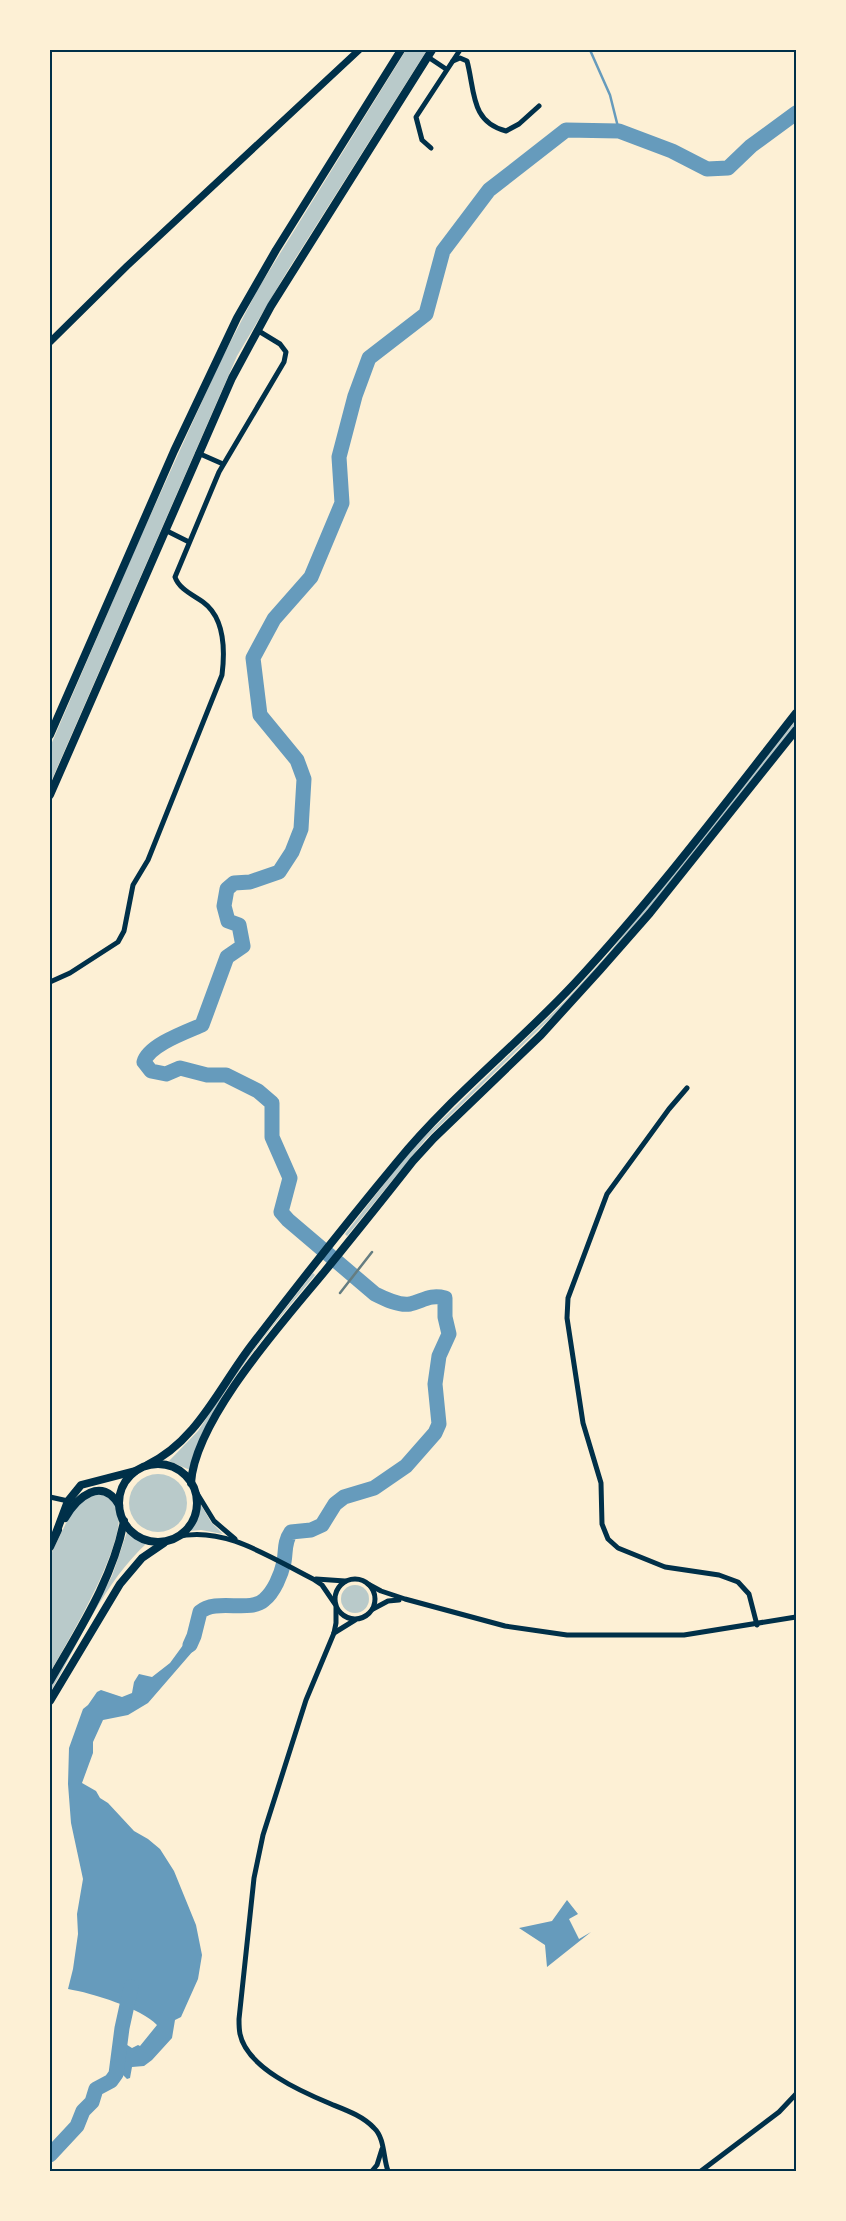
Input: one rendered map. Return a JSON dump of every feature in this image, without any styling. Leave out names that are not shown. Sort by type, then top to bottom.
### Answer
[{"type":"main road","points":[[50,342],[128,266],[359,50]]},
{"type":"main road","points":[[50,735],[174,451],[237,318],[276,250],[401,50]]},
{"type":"main road","points":[[50,795],[232,378],[257,330],[432,50]]},
{"type":"main road","points":[[50,1547],[68,1501],[81,1485],[136,1471],[147,1466],[172,1451],[190,1434],[252,1344],[398,1160],[430,1125],[586,971],[677,862],[796,713]]},
{"type":"main road","points":[[50,1701],[120,1584],[142,1558],[183,1532],[194,1517],[196,1499],[193,1487],[197,1456],[212,1422],[276,1332],[413,1161],[434,1138],[541,1035],[600,970],[656,905],[796,730]]},
{"type":"main road","points":[[147,1466],[169,1465],[182,1472],[193,1487]]},
{"type":"main road","points":[[119,1505],[122,1490],[130,1476],[136,1471]]},
{"type":"main road","points":[[56,1533],[73,1506],[92,1492],[98,1491],[109,1493],[119,1505],[124,1521],[131,1531],[141,1538],[152,1541],[173,1538]]},
{"type":"main road","points":[[50,1681],[108,1574],[118,1547],[124,1521]]},
{"type":"street","points":[[431,148],[422,140],[416,117],[460,50]]},
{"type":"street","points":[[428,57],[446,69]]},
{"type":"street","points":[[453,61],[460,58],[467,61],[476,106],[485,121],[497,129],[506,131],[519,124],[539,106]]},
{"type":"street","points":[[50,982],[70,974],[118,942],[124,931],[133,885],[148,860],[222,675],[224,655],[221,632],[215,615],[206,604],[177,584],[174,577],[223,464],[284,362],[286,352],[280,344],[257,330]]},
{"type":"street","points":[[198,453],[223,464]]},
{"type":"street","points":[[165,530],[188,542]]},
{"type":"street","points":[[687,1088],[669,1109],[607,1194],[568,1298],[566,1318],[581,1413],[601,1483],[602,1524],[608,1539],[618,1548],[665,1567],[719,1575],[738,1582],[750,1594],[757,1625]]},
{"type":"street","points":[[193,1487],[208,1513],[220,1528],[244,1545],[322,1585],[342,1616],[356,1620]]},
{"type":"street","points":[[50,1497],[68,1501]]},
{"type":"street","points":[[173,1538],[194,1534],[210,1535],[244,1545]]},
{"type":"street","points":[[313,1579],[345,1581],[357,1579],[405,1600],[515,1628],[567,1635],[684,1635],[757,1625],[796,1617]]},
{"type":"street","points":[[345,1581],[336,1590],[336,1623],[334,1633],[306,1700],[263,1835],[254,1878],[239,2018],[240,2035],[256,2061],[279,2078],[366,2121],[376,2129],[388,2171]]},
{"type":"street","points":[[368,1584],[375,1595],[373,1609]]},
{"type":"street","points":[[334,1633],[388,1601],[405,1600]]},
{"type":"street","points":[[701,2171],[779,2112],[796,2094]]},
{"type":"street","points":[[372,2171],[377,2165],[382,2146]]},
{"type":"shaded area","points":[[406,50],[427,50],[288,270],[237,356],[50,784],[50,747],[136,547],[220,362],[258,289]]},
{"type":"shaded area","points":[[796,720],[796,725],[638,922],[567,1002],[426,1139],[347,1236],[345,1234],[399,1165],[426,1135],[565,1001],[608,954]]},
{"type":"shaded area","points":[[313,1273],[315,1275],[260,1342],[225,1392],[198,1444],[190,1470],[169,1461],[198,1431],[241,1366]]},
{"type":"shaded area","points":[[152,1474],[164,1474],[174,1478],[183,1487],[187,1509],[179,1524],[164,1532],[152,1532],[142,1528],[133,1519],[129,1509],[129,1497],[133,1487],[142,1478]]},
{"type":"shaded area","points":[[100,1493],[116,1504],[119,1518],[116,1539],[96,1588],[50,1673],[50,1556],[71,1513],[86,1498]]},
{"type":"shaded area","points":[[197,1498],[211,1522],[223,1534],[201,1530],[190,1531],[195,1519]]},
{"type":"shaded area","points":[[130,1531],[148,1542],[132,1558],[105,1594],[50,1693],[50,1686],[112,1576],[127,1532]]},
{"type":"shaded area","points":[[355,1585],[365,1589],[369,1599],[365,1609],[355,1613],[345,1609],[341,1599],[345,1589]]},
{"type":"water","points":[[197,1626],[198,1637],[193,1651],[148,1703],[128,1715],[103,1720],[93,1742],[93,1753],[82,1783],[96,1791],[100,1798],[108,1803],[134,1831],[160,1849],[174,1871],[196,1925],[202,1955],[198,1979],[181,2017],[175,2020],[172,2038],[144,2066],[132,2067],[130,2078],[127,2079],[123,2075],[108,2084],[114,2070],[115,2047],[122,2028],[124,2043],[132,2048],[140,2046],[157,2025],[128,2007],[90,1994],[68,1989],[78,1934],[77,1914],[83,1879],[71,1823],[68,1784],[69,1748],[83,1709],[97,1692],[101,1690],[122,1697],[132,1693],[134,1682],[139,1674],[152,1677],[170,1663]]},
{"type":"water","points":[[567,1900],[578,1914],[569,1919],[579,1939],[591,1932],[547,1967],[545,1945],[519,1928],[552,1921]]},
{"type":"waterway","points":[[590,50],[610,95],[619,131]]},
{"type":"waterway","points":[[190,1645],[200,1612],[215,1606],[242,1606],[258,1604],[264,1600],[271,1593],[279,1578],[284,1562],[286,1543],[291,1532],[311,1530],[322,1525],[335,1504],[344,1497],[374,1488],[406,1466],[435,1433],[439,1424],[435,1384],[439,1356],[449,1334],[445,1317],[445,1298],[431,1297],[415,1303],[401,1304],[375,1294],[288,1220],[281,1212],[290,1178],[272,1137],[272,1103],[258,1091],[226,1075],[207,1075],[180,1068],[166,1074],[151,1071],[144,1062],[147,1056],[160,1045],[202,1025],[227,957],[243,946],[239,925],[228,921],[224,906],[227,889],[234,883],[250,882],[279,872],[292,852],[301,829],[304,779],[297,760],[260,715],[253,658],[274,619],[311,577],[342,503],[339,457],[355,396],[369,358],[426,314],[443,251],[489,190],[566,130],[619,131],[672,151],[707,169],[728,168],[751,146],[796,113]]},
{"type":"waterway","points":[[50,2155],[77,2126],[83,2111],[92,2102],[96,2089],[111,2081],[116,2074],[122,2028],[131,1987]]},
{"type":"railway","points":[[340,1293],[372,1252]]}]
